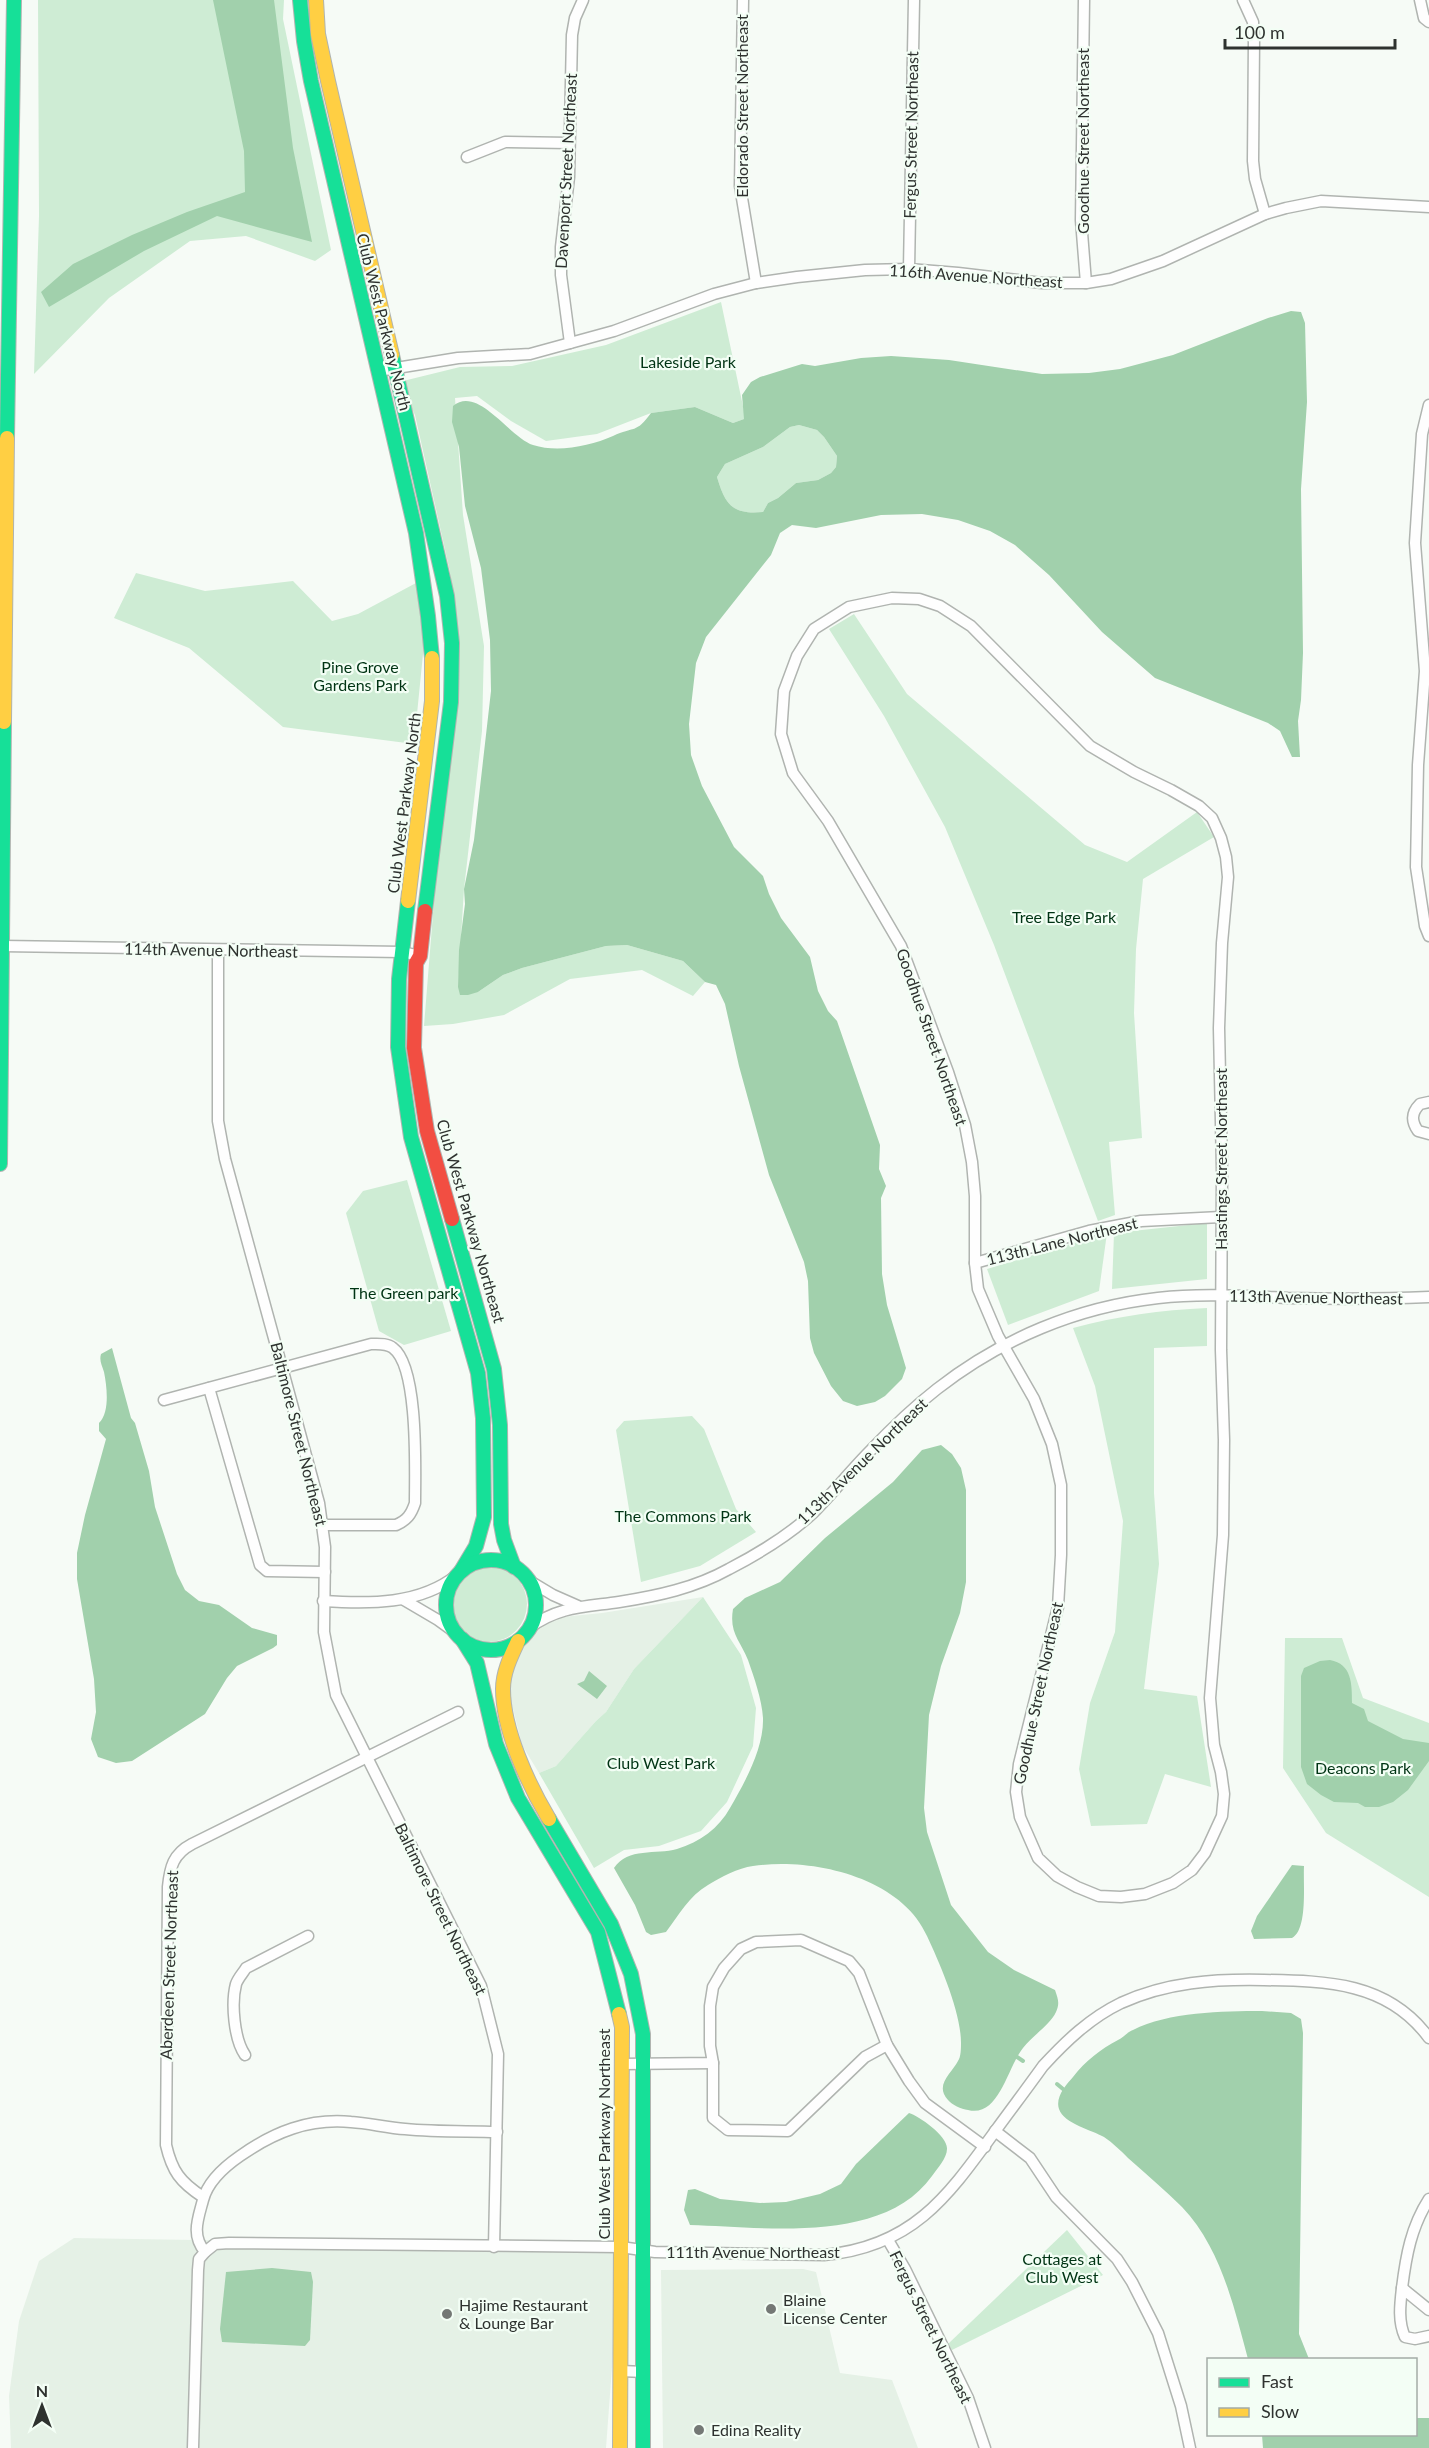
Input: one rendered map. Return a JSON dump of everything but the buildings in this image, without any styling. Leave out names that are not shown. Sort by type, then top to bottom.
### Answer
[{"type":"main road","points":[[0,1164],[5,595],[14,0]]},
{"type":"main road","name":"Club West Parkway North","points":[[300,0],[304,51],[330,159],[350,257],[398,447],[427,594],[433,669],[432,701],[399,979],[398,1047],[408,1121],[472,1351],[481,1397],[482,1531],[474,1553],[459,1573]]},
{"type":"main road","name":"Club West Parkway Northeast","points":[[316,0],[318,34],[328,81],[447,596],[452,643],[452,702],[420,956],[416,963],[414,1025],[418,1079],[426,1131],[494,1369],[500,1425],[501,1524],[514,1567]]},
{"type":"main road","points":[[518,1641],[496,1649],[472,1646],[459,1636],[448,1619],[446,1604],[449,1588],[459,1573],[482,1561],[504,1562],[514,1567],[528,1580],[534,1591],[536,1604],[534,1616],[507,1664],[503,1689],[513,1739],[533,1792],[568,1854],[599,1901],[622,1949],[639,2008],[643,2034],[643,2448]]},
{"type":"main road","name":"Club West Parkway Northeast","points":[[459,1636],[477,1663],[496,1744],[518,1798],[598,1932],[622,2028],[620,2448]]},
{"type":"street","name":"Davenport Street Northeast","points":[[570,343],[561,275],[561,248],[569,177],[572,35],[575,18],[583,0]]},
{"type":"street","name":"Eldorado Street Northeast","points":[[743,0],[740,186],[756,283]]},
{"type":"street","name":"Fergus Street Northeast","points":[[909,269],[914,0]]},
{"type":"street","name":"Goodhue Street Northeast","points":[[1084,0],[1081,220],[1086,283]]},
{"type":"street","points":[[1243,0],[1253,22],[1254,179],[1265,214]]},
{"type":"street","points":[[1420,0],[1424,18],[1429,22]]},
{"type":"street","points":[[467,157],[505,142],[569,142]]},
{"type":"street","name":"116th Avenue Northeast","points":[[378,371],[458,358],[530,354],[614,331],[714,294],[756,283],[833,273],[909,269],[1042,283],[1086,283],[1111,279],[1163,261],[1265,214],[1321,201],[1429,207]]},
{"type":"street","points":[[1429,405],[1422,434],[1415,543],[1425,671],[1418,765],[1416,867],[1425,926],[1429,936]]},
{"type":"street","name":"Hastings Street Northeast","points":[[837,612],[849,607],[892,598],[919,599],[940,606],[971,626],[1090,746],[1199,806],[1212,818],[1221,838],[1228,877],[1222,943],[1219,1028],[1223,1535],[1210,1698],[1214,1745],[1224,1794],[1222,1816],[1205,1853],[1192,1870],[1173,1883],[1145,1894],[1121,1897]]},
{"type":"street","name":"Goodhue Street Northeast","points":[[837,612],[814,629],[797,656],[784,691],[781,734],[793,773],[828,821],[901,946],[948,1072],[964,1125],[972,1162],[978,1289],[1003,1345],[1034,1400],[1052,1444],[1060,1485],[1061,1555],[1058,1607],[1019,1764],[1016,1792],[1020,1817],[1038,1858],[1057,1876],[1099,1896],[1121,1897]]},
{"type":"street","name":"114th Avenue Northeast","points":[[3,946],[402,952],[420,956]]},
{"type":"street","name":"Baltimore Street Northeast","points":[[218,950],[218,1121],[225,1159],[319,1503],[325,1547],[324,1632],[336,1695],[481,1986],[488,2007],[498,2054],[494,2247]]},
{"type":"street","points":[[1429,1102],[1420,1104],[1412,1116],[1413,1124],[1418,1131],[1429,1134]]},
{"type":"street","name":"113th Lane Northeast","points":[[975,1263],[1089,1231],[1141,1221],[1221,1217]]},
{"type":"street","name":"113th Avenue Northeast","points":[[529,1628],[542,1619],[578,1606],[617,1603],[675,1591],[729,1569],[776,1541],[813,1513],[872,1449],[935,1391],[974,1361],[1038,1329],[1108,1306],[1159,1298],[1429,1297]]},
{"type":"street","points":[[164,1400],[370,1344],[383,1344],[393,1348],[406,1367],[416,1439],[415,1503],[412,1513],[405,1521],[396,1525],[322,1525]]},
{"type":"street","points":[[209,1388],[260,1565],[267,1571],[325,1572]]},
{"type":"street","points":[[323,1601],[404,1600],[437,1590],[459,1573]]},
{"type":"street","name":"113th Avenue Northeast","points":[[528,1580],[578,1606]]},
{"type":"street","points":[[404,1600],[438,1620],[459,1636]]},
{"type":"street","name":"Aberdeen Street Northeast","points":[[203,2197],[191,2189],[174,2171],[165,2138],[168,1887],[174,1859],[180,1850],[458,1712]]},
{"type":"street","points":[[245,2055],[238,2045],[236,2035],[236,1985],[240,1976],[246,1968],[308,1936]]},
{"type":"street","points":[[887,2045],[865,2057],[788,2131],[728,2130],[713,2118],[713,2063],[710,2046],[710,2006],[713,1986],[724,1968],[741,1949],[756,1942],[801,1940],[849,1961],[859,1973],[887,2045],[925,2103],[985,2147]]},
{"type":"street","name":"111th Avenue Northeast","points":[[205,2252],[215,2244],[229,2243],[621,2247],[643,2250],[824,2255],[847,2253],[888,2240],[909,2227],[936,2205],[953,2189],[1043,2066],[1078,2031],[1098,2015],[1122,2003],[1170,1986],[1223,1980],[1319,1980],[1338,1983],[1390,2001],[1408,2014],[1429,2038]]},
{"type":"street","points":[[622,2064],[713,2063]]},
{"type":"street","points":[[193,2448],[198,2270],[199,2259],[205,2252],[197,2242],[196,2222],[203,2197],[220,2170],[276,2133],[319,2122],[352,2122],[408,2130],[497,2132]]},
{"type":"street","points":[[995,2131],[1030,2158],[1056,2197],[1117,2259],[1132,2282],[1158,2333],[1181,2406],[1190,2448]]},
{"type":"street","points":[[1429,2199],[1419,2216],[1407,2251],[1400,2307],[1401,2329],[1405,2337],[1415,2340],[1429,2337]]},
{"type":"street","name":"Fergus Street Northeast","points":[[888,2240],[905,2269],[968,2398],[985,2448]]},
{"type":"street","points":[[1402,2288],[1429,2310]]},
{"type":"street","points":[[621,2371],[644,2372]]},
{"type":"shaded area","points":[[213,0],[274,0],[293,148],[312,242],[217,216],[144,251],[49,307],[41,292],[73,264],[132,235],[187,212],[245,192],[244,151]]},
{"type":"shaded area","points":[[1291,311],[1301,312],[1305,323],[1307,402],[1301,489],[1303,653],[1298,721],[1300,757],[1292,757],[1280,731],[1268,723],[1155,678],[1102,632],[1049,575],[1015,545],[990,531],[958,520],[922,514],[881,515],[816,528],[792,525],[780,533],[771,555],[706,637],[696,663],[689,724],[691,755],[702,786],[734,847],[763,876],[781,918],[810,957],[818,991],[828,1011],[837,1021],[880,1145],[879,1169],[886,1186],[881,1198],[882,1274],[887,1305],[906,1368],[902,1379],[885,1396],[875,1402],[857,1406],[843,1401],[831,1386],[814,1353],[810,1338],[808,1281],[804,1262],[769,1175],[739,1066],[725,1004],[716,985],[705,982],[683,961],[627,945],[606,946],[522,968],[503,975],[478,992],[460,995],[458,987],[459,950],[465,904],[464,889],[474,840],[491,691],[490,640],[481,568],[465,506],[459,447],[452,422],[453,406],[463,401],[473,402],[533,445],[553,448],[574,447],[604,440],[634,429],[642,424],[651,413],[695,407],[733,423],[744,419],[742,395],[751,382],[802,364],[815,366],[861,358],[891,356],[949,360],[1042,374],[1089,373],[1120,369],[1173,355]],"holes":[[[799,425],[817,430],[837,456],[836,467],[831,473],[818,480],[796,483],[768,503],[763,512],[744,512],[731,506],[723,494],[717,477],[725,464],[763,447],[790,427]]]},
{"type":"shaded area","points":[[112,1348],[131,1418],[135,1423],[149,1471],[155,1507],[177,1574],[185,1590],[199,1601],[219,1605],[252,1628],[277,1635],[277,1645],[237,1666],[205,1714],[132,1761],[116,1763],[98,1757],[91,1739],[96,1712],[94,1679],[77,1579],[77,1553],[106,1439],[99,1431],[99,1423],[105,1412],[107,1399],[100,1356]]},
{"type":"shaded area","points":[[941,1445],[952,1454],[961,1468],[966,1490],[966,1582],[960,1613],[941,1666],[929,1715],[924,1808],[927,1832],[951,1905],[988,1952],[1014,1970],[1055,1990],[1058,2001],[1053,2017],[1023,2048],[995,2099],[979,2110],[968,2110],[957,2106],[944,2095],[943,2084],[960,2055],[958,2017],[927,1936],[914,1916],[897,1899],[876,1886],[827,1869],[801,1865],[753,1866],[730,1873],[701,1889],[666,1932],[651,1935],[646,1932],[635,1905],[614,1868],[620,1861],[635,1854],[669,1851],[701,1838],[726,1815],[747,1776],[757,1753],[763,1718],[753,1674],[734,1630],[733,1609],[745,1598],[780,1582],[825,1538],[893,1482],[922,1450]]},
{"type":"shaded area","points":[[703,1597],[634,1669],[606,1712],[556,1766],[539,1773],[522,1745],[508,1689],[515,1654],[526,1636],[544,1623],[562,1617]]},
{"type":"shaded area","points":[[1320,1661],[1337,1662],[1347,1670],[1351,1682],[1352,1703],[1364,1709],[1368,1721],[1403,1739],[1429,1743],[1429,1761],[1408,1790],[1393,1802],[1379,1807],[1365,1807],[1358,1803],[1334,1802],[1307,1784],[1301,1767],[1301,1676],[1304,1668]]},
{"type":"shaded area","points":[[589,1671],[607,1686],[597,1699],[577,1684],[584,1681]]},
{"type":"shaded area","points":[[1292,1865],[1304,1866],[1303,1916],[1297,1933],[1292,1938],[1254,1939],[1251,1931],[1257,1916]]},
{"type":"shaded area","points":[[1213,2012],[1291,2013],[1301,2019],[1303,2033],[1299,2334],[1309,2358],[1248,2358],[1224,2279],[1207,2241],[1195,2223],[1176,2201],[1114,2144],[1066,2119],[1059,2109],[1059,2100],[1067,2084],[1099,2051],[1147,2024],[1162,2019]]},
{"type":"shaded area","points":[[909,2113],[926,2122],[943,2138],[947,2152],[932,2176],[911,2198],[884,2213],[853,2222],[820,2227],[786,2229],[690,2225],[684,2210],[688,2190],[695,2189],[720,2199],[760,2203],[786,2202],[820,2194],[841,2184],[856,2164]]},
{"type":"shaded area","points":[[74,2238],[621,2247],[606,2448],[11,2448],[9,2396],[19,2321],[39,2261]]},
{"type":"shaded area","points":[[272,2268],[311,2272],[313,2282],[310,2340],[305,2346],[222,2342],[220,2329],[226,2272]]},
{"type":"shaded area","points":[[803,2269],[816,2272],[840,2373],[892,2380],[918,2448],[663,2448],[661,2270]]},
{"type":"shaded area","points":[[1417,2418],[1429,2418],[1429,2448],[1263,2448],[1262,2436],[1417,2436]]},
{"type":"green space","points":[[38,0],[284,0],[283,19],[331,250],[315,261],[246,236],[190,241],[109,298],[34,374],[39,216]]},
{"type":"green space","name":"Lakeside Park","points":[[721,302],[744,411],[744,419],[733,423],[695,407],[651,413],[597,434],[546,441],[511,421],[477,396],[455,398],[463,515],[484,646],[482,731],[464,889],[458,987],[478,992],[503,975],[522,968],[606,946],[627,945],[683,961],[705,982],[693,996],[642,970],[570,979],[504,1015],[453,1024],[424,1026],[436,876],[457,675],[450,572],[415,415],[399,382],[460,367],[512,366],[606,345]]},
{"type":"green space","points":[[799,425],[817,430],[837,456],[836,467],[831,473],[818,480],[796,483],[768,503],[763,512],[744,512],[731,506],[723,494],[717,477],[725,464],[763,447],[790,427]]},
{"type":"green space","name":"Pine Grove Gardens Park","points":[[136,573],[205,591],[293,581],[332,621],[358,614],[416,583],[424,644],[414,744],[283,727],[189,648],[114,618]]},
{"type":"green space","name":"Tree Edge Park","points":[[854,614],[907,694],[1085,845],[1127,862],[1197,812],[1214,837],[1143,879],[1136,949],[1134,1013],[1142,1138],[1109,1142],[1115,1215],[1098,1221],[994,945],[945,827],[884,716],[829,629]]},
{"type":"green space","name":"The Green park","points":[[407,1180],[451,1331],[404,1345],[379,1331],[346,1213],[363,1191]]},
{"type":"green space","points":[[1207,1223],[1207,1279],[1112,1289],[1114,1233]]},
{"type":"green space","points":[[1107,1233],[1099,1291],[1008,1325],[987,1269]]},
{"type":"green space","points":[[1207,1308],[1207,1346],[1154,1348],[1154,1493],[1159,1564],[1144,1689],[1197,1696],[1211,1787],[1165,1774],[1147,1824],[1091,1826],[1079,1769],[1090,1703],[1115,1632],[1123,1521],[1095,1386],[1073,1328],[1140,1314]]},
{"type":"green space","name":"The Commons Park","points":[[692,1416],[704,1429],[736,1509],[756,1532],[700,1566],[641,1582],[616,1430],[624,1421]]},
{"type":"green space","points":[[489,1566],[503,1569],[516,1577],[524,1590],[527,1604],[524,1618],[516,1631],[503,1639],[489,1642],[475,1639],[462,1631],[454,1618],[451,1604],[454,1590],[462,1577],[475,1569]]},
{"type":"green space","name":"Club West Park","points":[[703,1597],[741,1655],[756,1708],[753,1746],[727,1802],[701,1831],[659,1846],[624,1850],[594,1868],[539,1773],[556,1766],[606,1712],[634,1669]]},
{"type":"green space","name":"Deacons Park","points":[[1285,1638],[1342,1638],[1363,1698],[1429,1723],[1429,1897],[1326,1833],[1283,1768]]},
{"type":"green space","name":"Cottages at Club West","points":[[1067,2230],[1103,2275],[952,2350],[948,2344]]},
{"type":"waterway","points":[[1017,2057],[1023,2061]]},
{"type":"waterway","points":[[1057,2084],[1063,2089]]},
{"type":"traffic: fast","points":[[7,438],[14,0]]},
{"type":"traffic: fast","points":[[300,0],[311,81],[416,533],[432,658]]},
{"type":"traffic: fast","points":[[392,355],[447,596],[452,643],[451,702],[425,911]]},
{"type":"traffic: fast","points":[[0,1164],[4,722]]},
{"type":"traffic: fast","points":[[408,901],[399,979],[398,1047],[411,1137],[478,1373],[483,1418],[484,1517],[476,1546],[461,1571]]},
{"type":"traffic: fast","points":[[452,1219],[494,1369],[500,1425],[501,1524],[514,1567]]},
{"type":"traffic: fast","points":[[491,1560],[508,1564],[523,1573],[532,1588],[536,1605],[532,1622],[523,1637],[508,1646],[491,1650],[474,1646],[459,1637],[450,1622],[446,1605],[450,1588],[459,1573],[474,1564],[491,1560]]},
{"type":"traffic: fast","points":[[462,1639],[477,1663],[496,1744],[518,1798],[598,1932],[619,2014]]},
{"type":"traffic: fast","points":[[549,1819],[611,1924],[631,1974],[643,2034],[643,2448]]},
{"type":"traffic: slow","points":[[316,0],[318,34],[328,81],[392,355]]},
{"type":"traffic: slow","points":[[4,722],[7,438]]},
{"type":"traffic: slow","points":[[408,901],[432,701],[432,658]]},
{"type":"traffic: slow","points":[[518,1641],[504,1676],[504,1705],[518,1756],[549,1819]]},
{"type":"traffic: slow","points":[[619,2014],[622,2027],[620,2448]]},
{"type":"traffic: jam","points":[[425,911],[420,956],[416,963],[414,1048],[427,1131],[452,1219]]},
{"type":"place","name":"Blaine License Center","points":[[771,2309]]},
{"type":"place","name":"Hajime Restaurant & Lounge Bar","points":[[447,2314]]},
{"type":"place","name":"Edina Reality","points":[[699,2430]]}]
